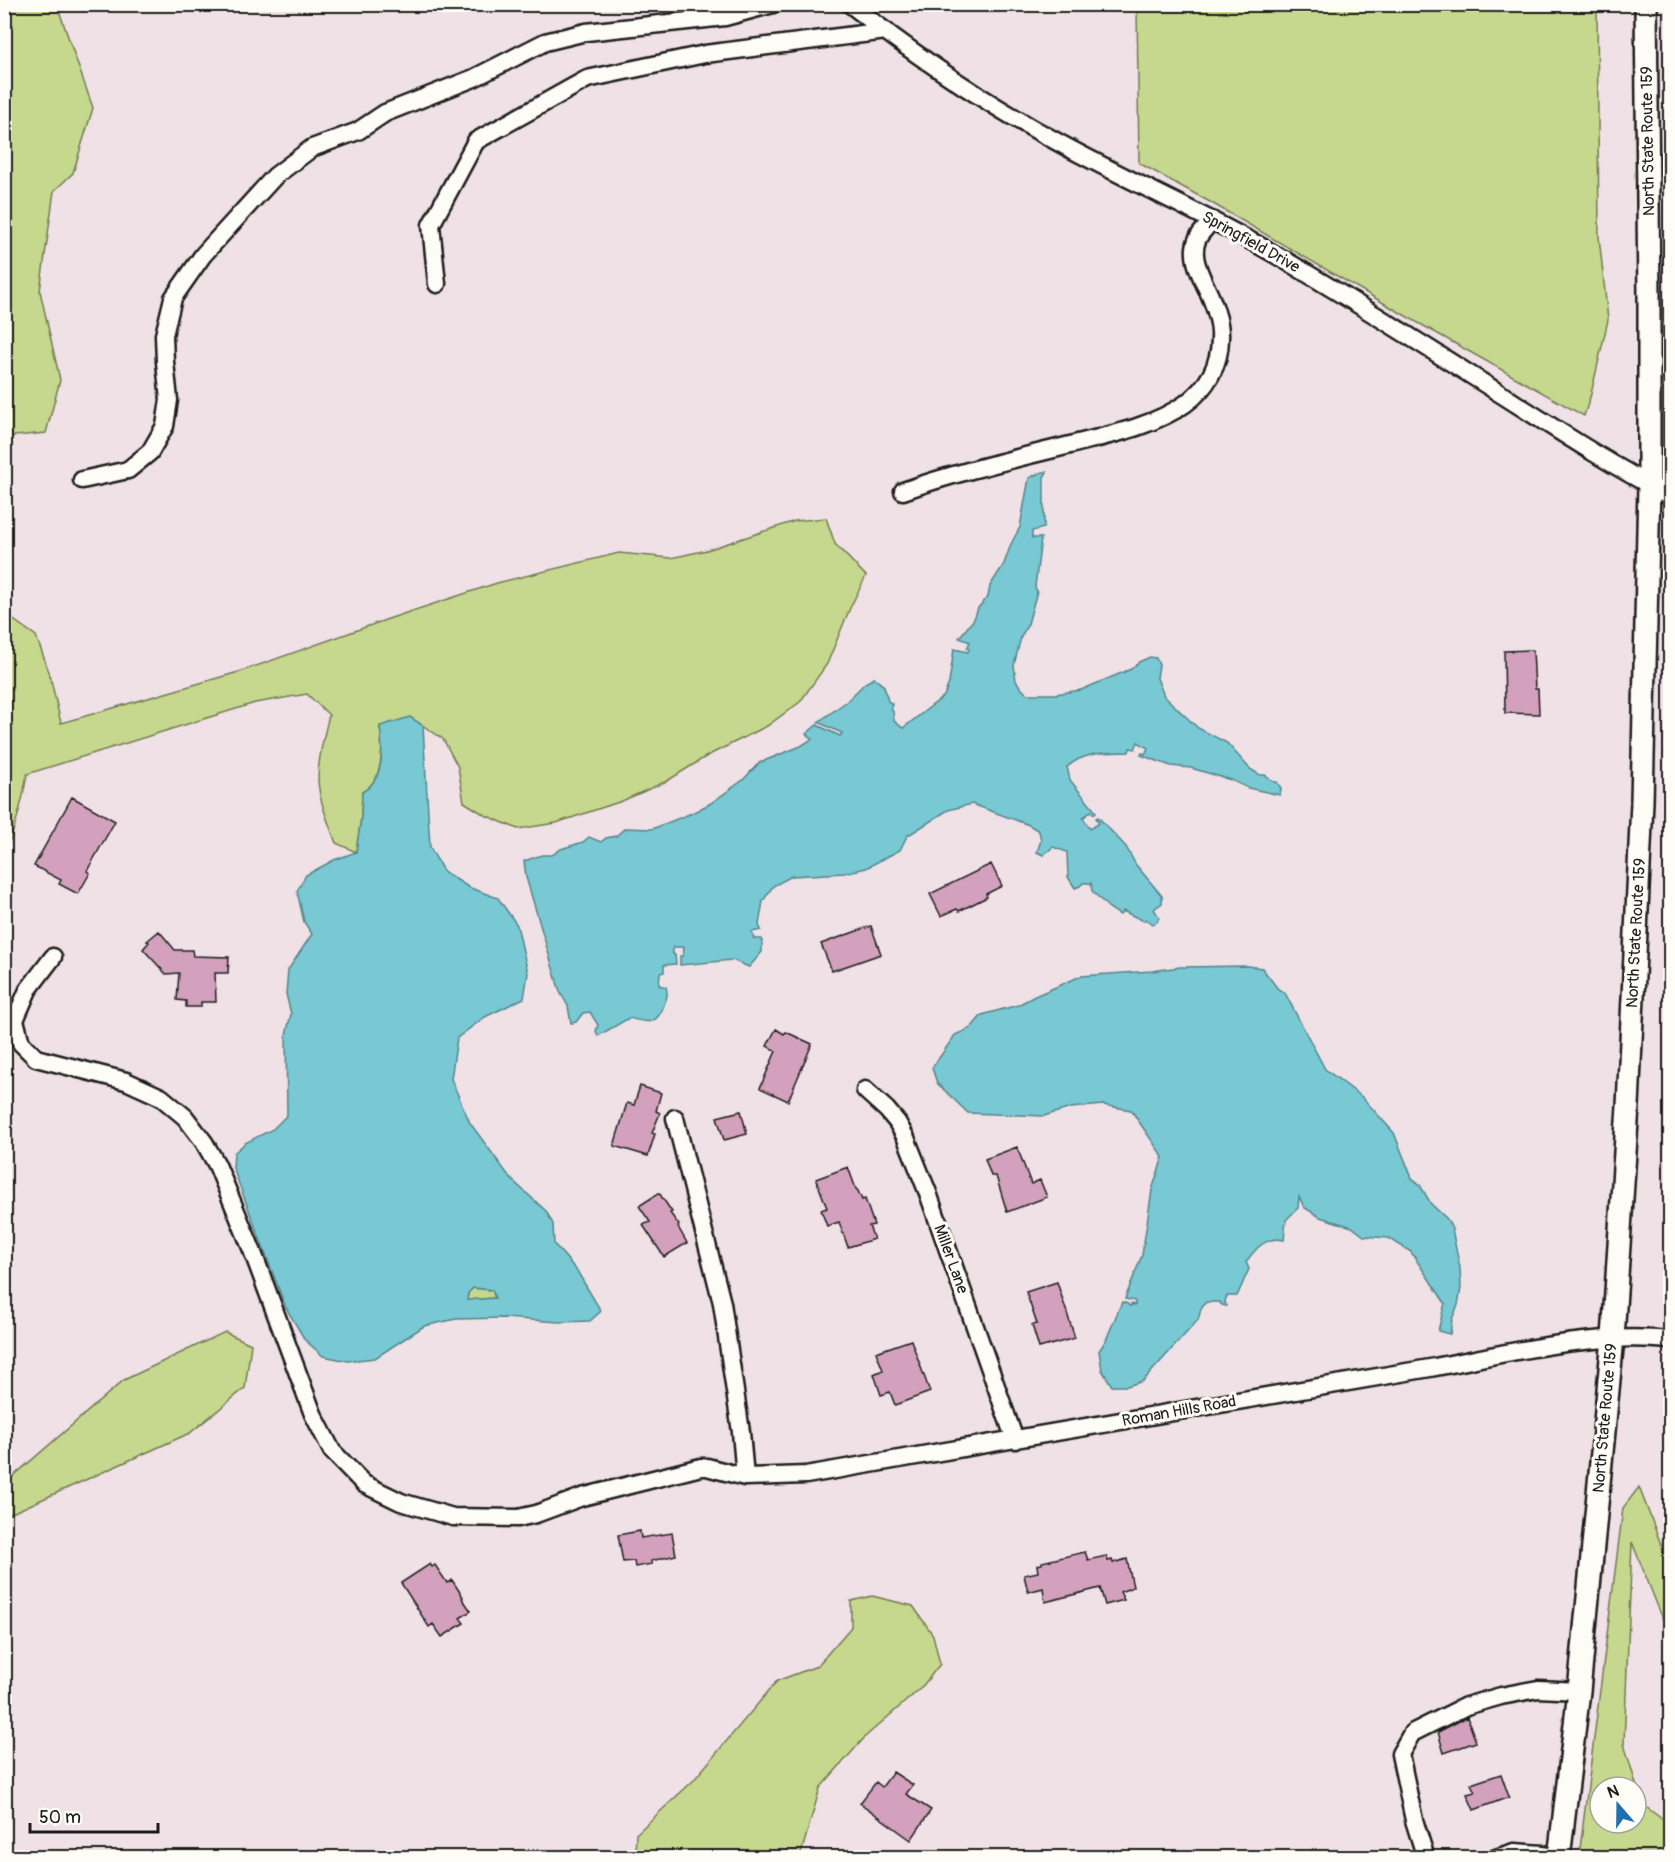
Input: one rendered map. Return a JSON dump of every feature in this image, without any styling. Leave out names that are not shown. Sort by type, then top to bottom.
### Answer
[{"type":"main road","name":"North State Route 159","points":[[1559,1857],[1579,1691],[1612,1338],[1628,1107],[1642,802],[1649,485],[1646,4]]},
{"type":"street","points":[[82,480],[128,470],[150,452],[165,426],[169,400],[164,335],[173,298],[203,255],[275,176],[312,148],[358,131],[385,113],[474,78],[545,42],[586,32],[725,16],[773,4]]},
{"type":"street","name":"Springfield Drive","points":[[850,4],[927,62],[979,96],[1062,145],[1275,254],[1594,453],[1671,496]]},
{"type":"street","points":[[437,284],[431,225],[476,141],[587,79],[705,54],[886,31]]},
{"type":"street","points":[[903,490],[1116,433],[1159,419],[1186,403],[1207,382],[1218,362],[1221,337],[1218,316],[1198,269],[1196,253],[1197,239],[1212,220]]},
{"type":"street","name":"Roman Hills Road","points":[[53,957],[28,990],[15,1020],[21,1043],[36,1058],[126,1082],[161,1097],[185,1117],[204,1142],[217,1165],[252,1250],[313,1414],[332,1451],[364,1485],[401,1502],[453,1517],[519,1518],[582,1497],[701,1467],[745,1477],[806,1475],[1527,1350],[1612,1338],[1671,1340]]},
{"type":"street","name":"Miller Lane","points":[[865,1090],[887,1110],[906,1138],[928,1193],[1015,1440]]},
{"type":"street","points":[[675,1118],[722,1303],[741,1432],[745,1477]]},
{"type":"street","points":[[1426,1857],[1412,1809],[1400,1754],[1412,1733],[1466,1706],[1501,1696],[1538,1689],[1579,1691]]},
{"type":"street","points":[[1496,1857],[1514,1852],[1559,1857]]},
{"type":"green space","points":[[5,4],[57,5],[93,108],[73,173],[54,191],[40,291],[60,380],[46,433],[5,437]]},
{"type":"green space","points":[[1137,5],[1597,5],[1599,237],[1608,320],[1584,416],[1139,163]]},
{"type":"green space","points":[[826,518],[835,544],[866,576],[827,664],[800,702],[767,726],[707,756],[667,781],[622,801],[556,823],[518,829],[485,815],[464,802],[458,767],[443,739],[410,717],[380,727],[382,744],[380,763],[375,780],[362,792],[356,852],[336,843],[320,796],[318,772],[329,715],[307,694],[255,703],[27,774],[18,815],[5,854],[5,614],[36,636],[49,672],[61,723],[242,671],[497,583],[619,553],[671,558],[707,550],[795,521]]},
{"type":"green space","points":[[473,1288],[492,1290],[495,1298],[467,1300],[468,1293]]},
{"type":"green space","points":[[225,1332],[251,1344],[245,1388],[190,1433],[5,1516],[5,1481],[124,1380]]},
{"type":"green space","points":[[1639,1487],[1670,1568],[1670,1637],[1632,1542],[1624,1744],[1633,1775],[1589,1775],[1623,1508]]},
{"type":"green space","points":[[872,1596],[913,1606],[933,1635],[940,1664],[921,1688],[866,1736],[820,1788],[800,1857],[637,1857],[635,1855],[636,1834],[693,1781],[777,1681],[817,1666],[851,1627],[851,1601]]},
{"type":"green space","points":[[1588,1786],[1588,1835],[1648,1835],[1648,1808],[1670,1825],[1670,1857],[1579,1857]]},
{"type":"water","points":[[1047,472],[1044,477],[1044,528],[1032,531],[1032,538],[1041,538],[1035,587],[1037,591],[1014,665],[1016,681],[1027,694],[1055,694],[1081,690],[1131,669],[1150,657],[1156,658],[1159,665],[1157,678],[1164,696],[1198,728],[1227,743],[1250,769],[1277,782],[1281,788],[1280,795],[1248,788],[1231,780],[1191,768],[1171,766],[1141,755],[1145,754],[1148,748],[1138,742],[1135,749],[1130,748],[1129,752],[1088,755],[1067,767],[1070,780],[1096,812],[1094,814],[1091,811],[1083,818],[1090,829],[1099,823],[1096,818],[1098,817],[1126,847],[1136,865],[1162,896],[1162,903],[1154,909],[1159,917],[1157,922],[1153,924],[1146,919],[1144,921],[1123,911],[1120,915],[1109,908],[1092,891],[1091,883],[1083,883],[1075,888],[1068,877],[1067,852],[1053,847],[1043,855],[1037,852],[1041,840],[1039,831],[1029,825],[972,804],[948,810],[907,836],[900,850],[866,868],[844,873],[792,876],[773,886],[763,901],[759,925],[761,930],[752,932],[754,939],[762,939],[762,952],[749,967],[732,960],[680,965],[680,956],[683,956],[684,947],[673,947],[676,964],[664,965],[664,972],[660,973],[659,985],[666,987],[667,996],[655,1020],[646,1022],[629,1018],[598,1036],[596,1031],[598,1025],[590,1012],[583,1013],[576,1022],[571,1023],[568,1006],[560,992],[526,877],[524,861],[542,855],[552,855],[561,849],[583,842],[589,837],[601,842],[606,838],[616,836],[625,828],[652,829],[692,813],[711,803],[743,780],[759,763],[801,746],[812,739],[806,734],[817,725],[840,736],[842,733],[818,722],[874,678],[884,686],[888,701],[892,704],[894,721],[903,728],[944,696],[949,683],[954,649],[968,652],[970,642],[959,638],[974,619],[978,608],[988,597],[990,586],[1004,564],[1020,527],[1029,478]]},
{"type":"water","points":[[410,717],[423,726],[430,847],[443,871],[468,887],[498,898],[517,925],[528,973],[524,998],[485,1017],[457,1038],[451,1079],[470,1123],[511,1179],[546,1211],[553,1224],[554,1244],[577,1271],[601,1311],[590,1321],[456,1319],[424,1326],[375,1358],[348,1361],[323,1356],[305,1340],[286,1308],[233,1168],[234,1153],[245,1143],[273,1129],[287,1115],[286,1035],[291,1014],[286,994],[288,970],[312,934],[304,922],[297,891],[306,875],[334,860],[356,852],[362,792],[375,780],[381,763],[380,726]],"holes":[[[473,1288],[492,1290],[495,1298],[467,1300],[468,1293]]]},
{"type":"water","points":[[1248,966],[1262,968],[1278,989],[1285,993],[1325,1069],[1362,1097],[1394,1133],[1412,1178],[1420,1185],[1431,1204],[1447,1219],[1452,1229],[1460,1268],[1461,1288],[1450,1334],[1438,1331],[1445,1303],[1411,1252],[1389,1238],[1364,1236],[1352,1227],[1320,1217],[1305,1208],[1299,1197],[1298,1208],[1286,1220],[1284,1240],[1272,1240],[1262,1244],[1246,1262],[1249,1269],[1237,1296],[1227,1296],[1226,1306],[1219,1302],[1206,1302],[1198,1320],[1143,1381],[1127,1386],[1112,1386],[1102,1370],[1099,1351],[1122,1302],[1129,1306],[1135,1305],[1135,1301],[1125,1299],[1142,1255],[1152,1190],[1163,1157],[1131,1110],[1103,1105],[1071,1108],[1044,1116],[968,1113],[937,1083],[932,1068],[955,1035],[971,1028],[982,1015],[1018,1005],[1081,976],[1180,967]]},
{"type":"building","points":[[1533,650],[1539,714],[1505,713],[1504,651]]},
{"type":"building","points":[[72,797],[115,821],[87,871],[90,873],[78,894],[59,884],[61,880],[34,866]]},
{"type":"building","points":[[991,864],[1002,886],[986,894],[987,897],[959,911],[957,909],[941,916],[930,894]]},
{"type":"building","points":[[871,926],[881,954],[832,971],[821,944]]},
{"type":"building","points":[[159,931],[175,950],[192,950],[193,956],[229,957],[228,973],[215,973],[216,1002],[201,1002],[201,1007],[186,1007],[186,1001],[177,1000],[179,973],[166,974],[143,949],[149,942],[147,941]]},
{"type":"building","points":[[776,1029],[812,1044],[788,1101],[760,1088],[776,1051],[767,1046]]},
{"type":"building","points":[[640,1086],[661,1093],[656,1111],[660,1113],[652,1133],[655,1134],[648,1156],[614,1146],[627,1103],[634,1105]]},
{"type":"building","points":[[741,1111],[747,1134],[724,1140],[717,1117]]},
{"type":"building","points":[[1017,1147],[1031,1184],[1040,1180],[1047,1197],[1007,1212],[996,1176],[991,1176],[985,1159]]},
{"type":"building","points":[[848,1167],[856,1189],[862,1200],[865,1199],[874,1225],[869,1226],[874,1239],[848,1247],[839,1222],[827,1226],[821,1210],[827,1208],[816,1179]]},
{"type":"building","points":[[659,1193],[672,1212],[670,1213],[679,1225],[687,1243],[664,1257],[643,1225],[650,1222],[639,1206]]},
{"type":"building","points":[[1057,1282],[1075,1338],[1039,1348],[1032,1325],[1037,1324],[1026,1292]]},
{"type":"building","points":[[911,1340],[930,1392],[895,1405],[890,1392],[881,1395],[874,1374],[883,1370],[876,1352]]},
{"type":"building","points":[[640,1531],[641,1538],[672,1533],[676,1555],[651,1561],[652,1564],[635,1567],[634,1561],[623,1562],[618,1535]]},
{"type":"building","points":[[1085,1552],[1088,1560],[1106,1556],[1108,1561],[1112,1560],[1113,1563],[1127,1559],[1133,1587],[1120,1592],[1124,1600],[1105,1605],[1100,1588],[1045,1602],[1043,1588],[1028,1592],[1024,1575],[1038,1572],[1037,1565]]},
{"type":"building","points":[[430,1564],[432,1567],[435,1565],[447,1583],[452,1580],[471,1611],[460,1618],[464,1623],[442,1637],[433,1624],[429,1627],[401,1583]]},
{"type":"building","points":[[1467,1717],[1476,1742],[1444,1753],[1438,1732]]},
{"type":"building","points":[[893,1772],[913,1785],[906,1794],[931,1810],[911,1840],[860,1803],[876,1782],[882,1787]]},
{"type":"building","points":[[1501,1774],[1509,1797],[1474,1810],[1467,1794],[1475,1792],[1471,1784]]}]
